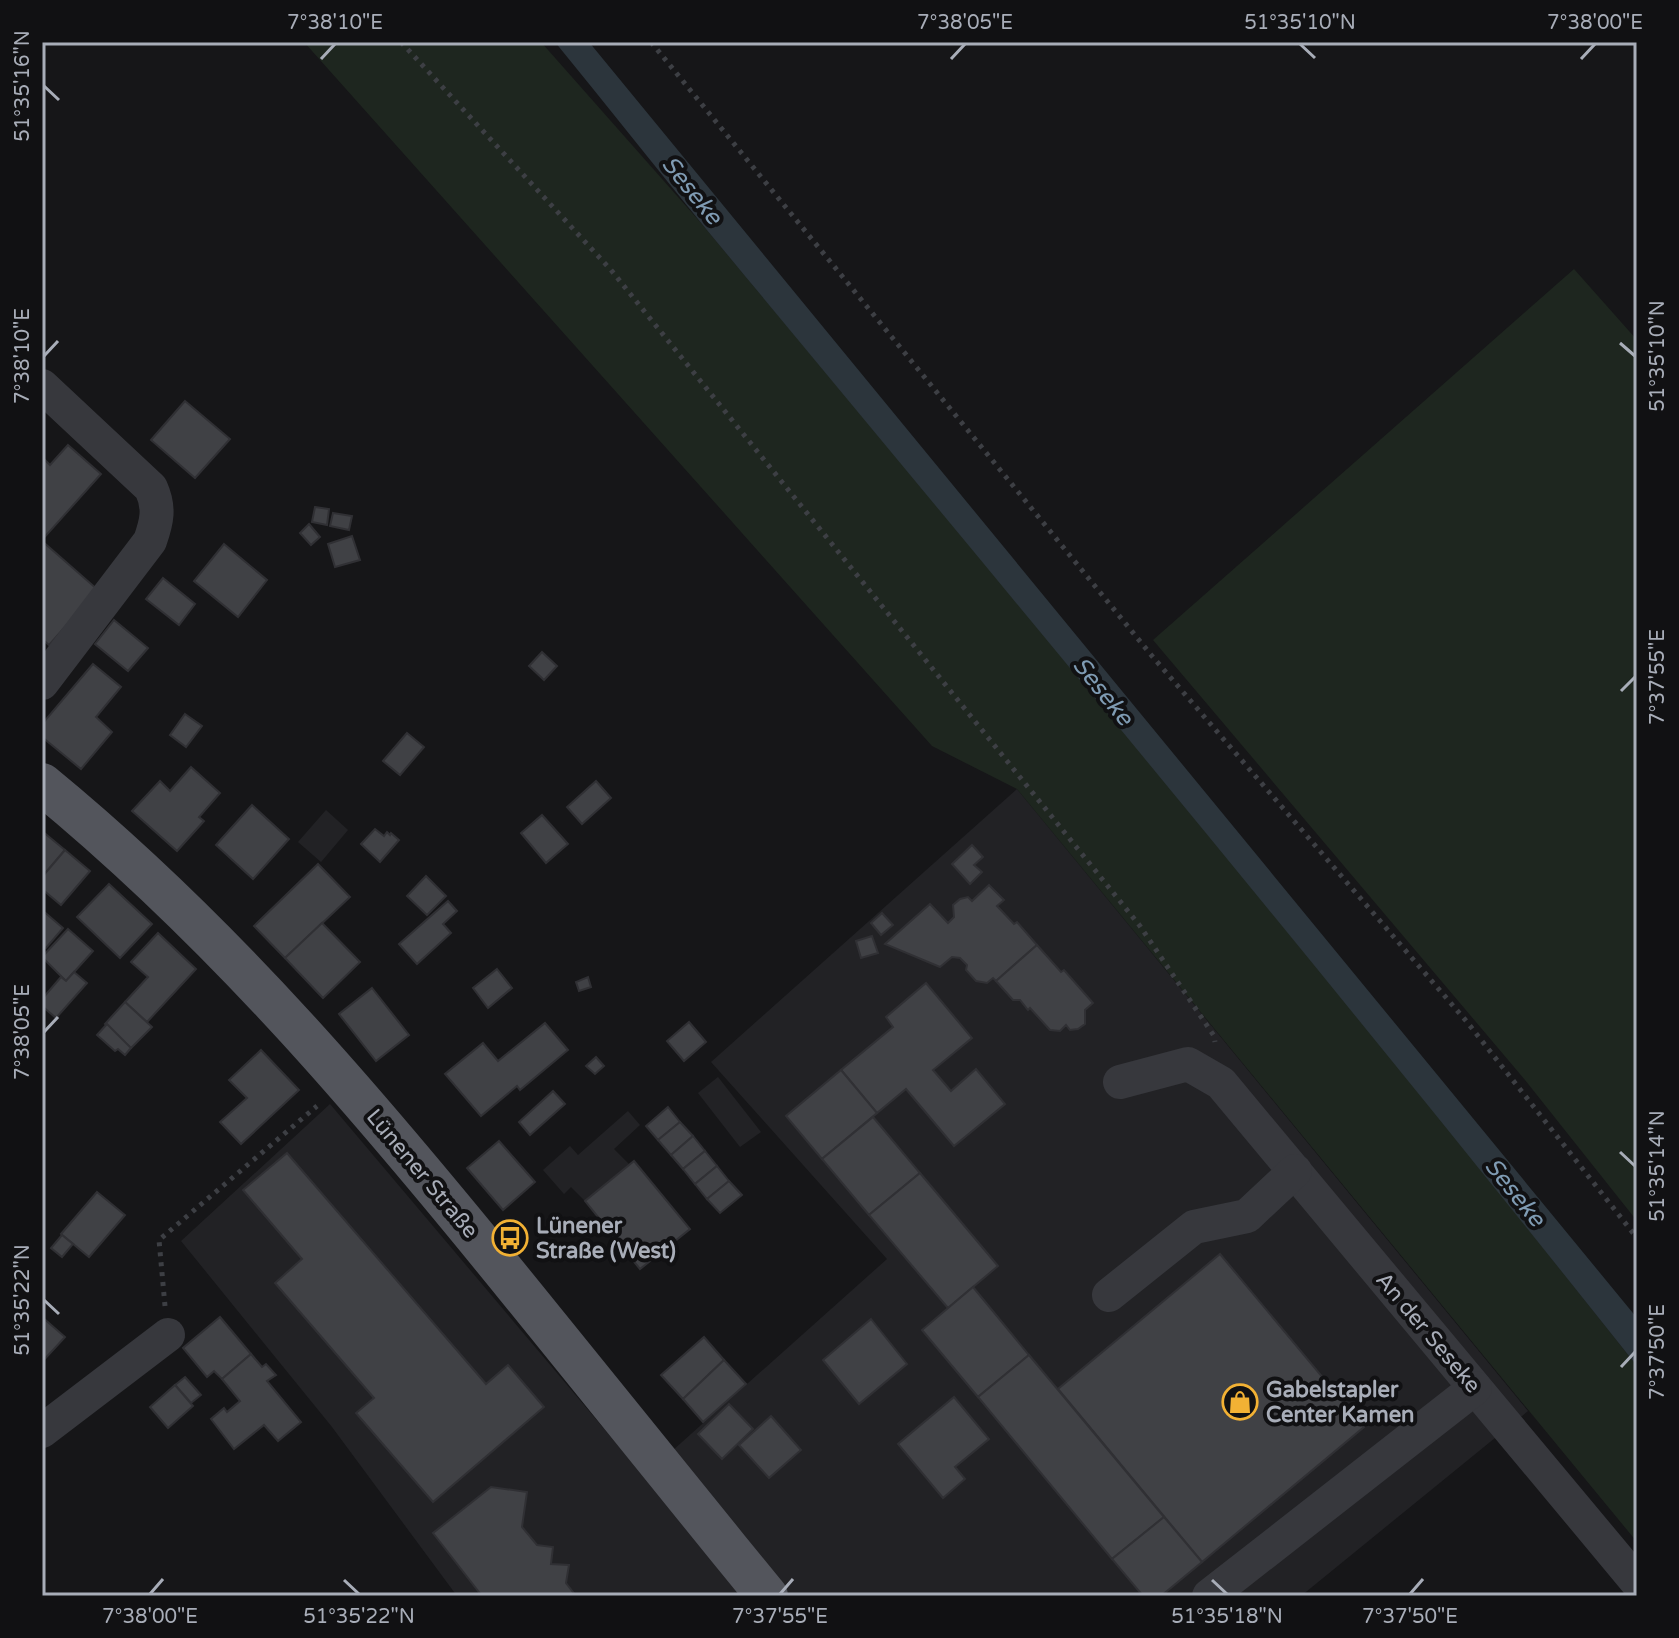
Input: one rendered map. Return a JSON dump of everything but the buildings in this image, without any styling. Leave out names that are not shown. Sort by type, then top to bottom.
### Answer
[{"type":"main road","name":"Lünener Straße","points":[[42,784],[160,887],[248,974],[347,1081],[767,1596]]},
{"type":"street","points":[[42,386],[151,488],[158,505],[157,522],[150,541],[42,683]]},
{"type":"street","points":[[1120,1082],[1188,1064],[1221,1083]]},
{"type":"street","name":"An der Seseke","points":[[1221,1083],[1637,1582]]},
{"type":"street","points":[[1109,1295],[1194,1227],[1247,1216],[1295,1171]]},
{"type":"street","points":[[42,1431],[168,1335]]},
{"type":"street","points":[[1209,1596],[1475,1388]]},
{"type":"path","points":[[401,42],[611,270],[1140,926],[1214,1036],[1221,1083]]},
{"type":"path","points":[[651,42],[1152,656],[1467,1022],[1637,1238]]},
{"type":"path","points":[[168,1335],[159,1240],[347,1081]]},
{"type":"shaded area","points":[[304,42],[541,42],[701,223],[1135,743],[1411,1081],[1637,1366],[1637,1542],[1017,789],[932,746]]},
{"type":"shaded area","points":[[1574,269],[1637,340],[1637,1221],[1525,1080],[1153,640]]},
{"type":"shaded area","points":[[1017,789],[1528,1411],[1301,1596],[457,1596],[332,1427],[181,1241],[330,1104],[644,1476],[887,1259],[711,1062]]},
{"type":"shaded area","points":[[326,810],[348,830],[321,862],[298,842]]},
{"type":"shaded area","points":[[718,1077],[761,1132],[740,1147],[698,1093]]},
{"type":"shaded area","points":[[628,1111],[640,1125],[614,1149],[629,1164],[585,1201],[571,1187],[564,1194],[543,1170],[570,1146],[578,1155]]},
{"type":"water","name":"Seseke","points":[[555,42],[589,42],[1637,1318],[1637,1366],[1291,937]]},
{"type":"place","name":"Lünener Straße (West)","points":[[510,1238]]},
{"type":"place","name":"Gabelstapler Center Kamen","points":[[1240,1402]]}]
